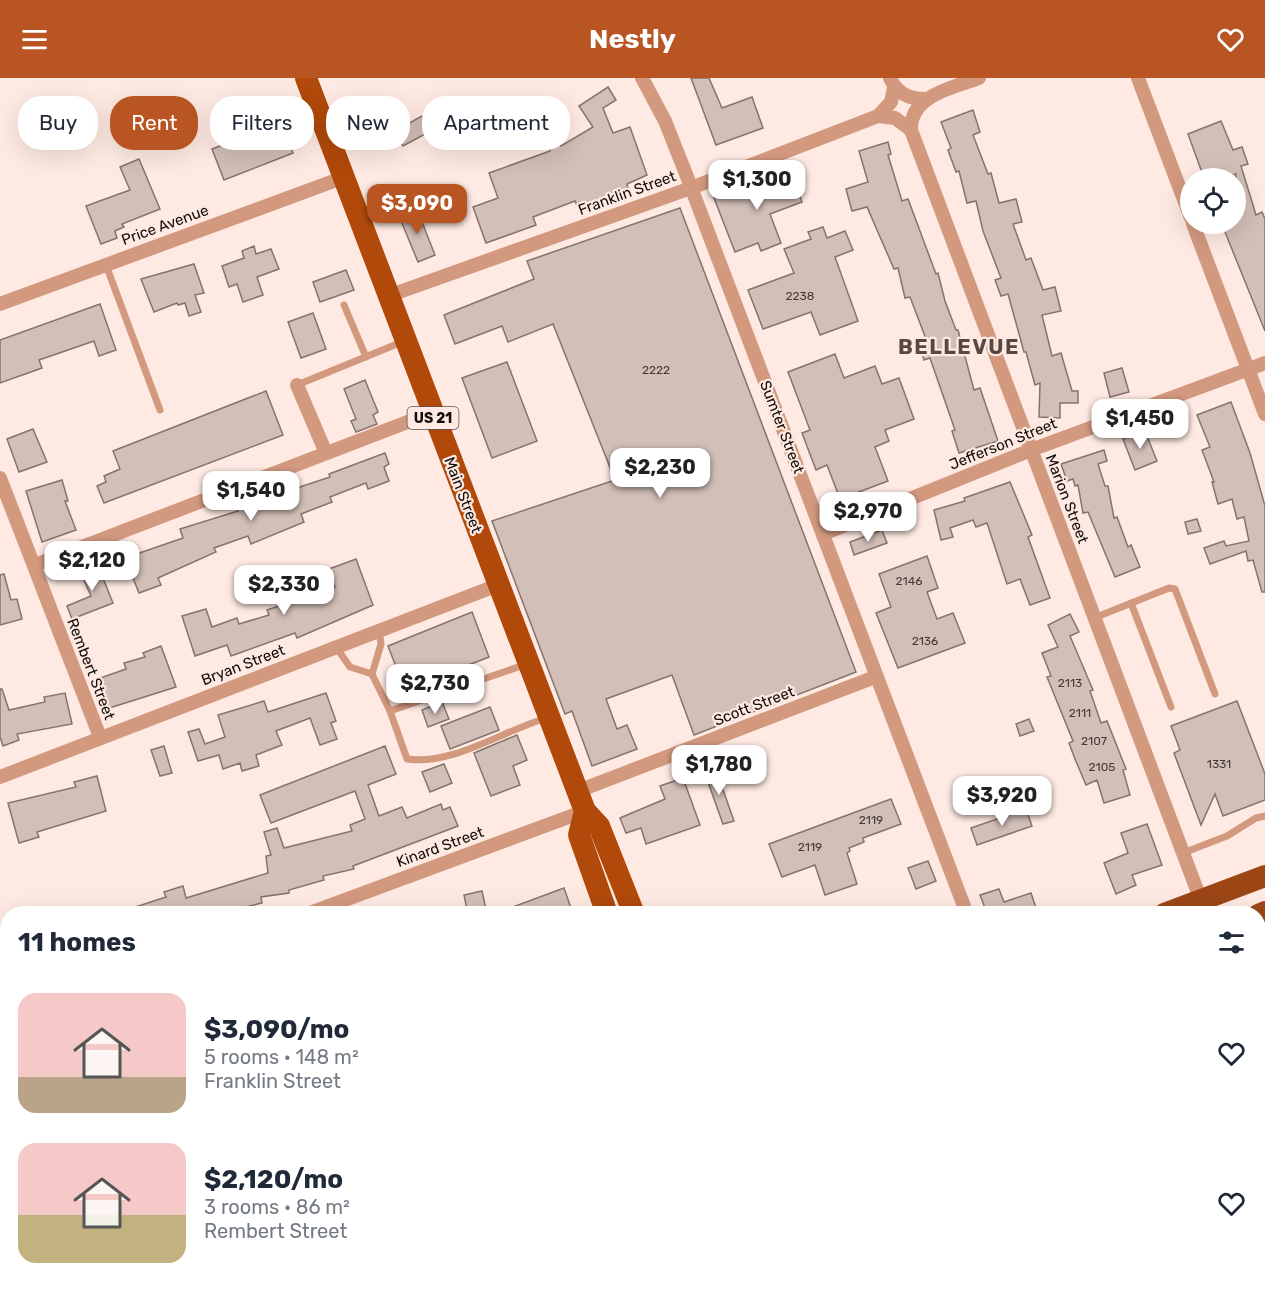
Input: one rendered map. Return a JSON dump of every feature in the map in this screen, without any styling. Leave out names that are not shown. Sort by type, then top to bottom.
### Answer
[{"type":"highway","points":[[1205,906],[1265,876]]},
{"type":"main road","name":"Main Street","points":[[306,78],[431,413],[581,801],[599,826],[631,906]]},
{"type":"main road","name":"Main Street","points":[[581,801],[579,835],[602,906]]},
{"type":"street","name":"Sumter Street","points":[[642,78],[665,121],[964,906]]},
{"type":"street","points":[[892,83],[910,98],[925,99],[979,78]]},
{"type":"street","points":[[1138,78],[1180,189]]},
{"type":"street","points":[[878,116],[891,102],[892,83]]},
{"type":"street","points":[[878,116],[895,118],[911,129],[915,111],[925,99]]},
{"type":"street","name":"Franklin Street","points":[[388,296],[691,188],[878,116]]},
{"type":"street","name":"Marion Street","points":[[911,129],[1203,906]]},
{"type":"street","name":"Price Avenue","points":[[0,303],[342,178]]},
{"type":"street","points":[[1197,234],[1265,414]]},
{"type":"street","name":"Jefferson Street","points":[[823,534],[1030,450],[1265,363]]},
{"type":"street","points":[[297,385],[326,453]]},
{"type":"street","points":[[34,565],[431,413]]},
{"type":"street","name":"Rembert Street","points":[[0,478],[100,737]]},
{"type":"street","name":"Bryan Street","points":[[0,777],[498,585]]},
{"type":"street","name":"Scott Street","points":[[581,801],[875,677]]},
{"type":"street","name":"Kinard Street","points":[[326,906],[581,801]]},
{"type":"lane","points":[[106,265],[160,410]]},
{"type":"lane","points":[[344,304],[366,357]]},
{"type":"lane","points":[[297,385],[404,341]]},
{"type":"lane","points":[[1094,618],[1169,588],[1175,589],[1215,694]]},
{"type":"lane","points":[[1131,603],[1171,706]]},
{"type":"lane","points":[[379,630],[381,644],[372,674],[390,711],[407,759],[421,761],[443,758],[549,717]]},
{"type":"lane","points":[[336,647],[350,667],[372,674]]},
{"type":"lane","points":[[390,711],[528,663]]},
{"type":"lane","points":[[1183,853],[1227,836],[1245,824],[1265,816]]},
{"type":"building","points":[[691,78],[709,78],[722,108],[752,97],[763,128],[716,145]]},
{"type":"building","points":[[608,87],[616,100],[603,108],[613,133],[630,127],[647,175],[627,184],[629,192],[579,210],[575,201],[533,217],[536,225],[486,243],[473,207],[498,198],[489,173],[550,150],[570,150],[570,141],[593,127],[579,106]]},
{"type":"building","points":[[973,110],[980,132],[973,135],[988,174],[991,173],[999,203],[1016,199],[1022,222],[1013,224],[1026,260],[1031,258],[1043,290],[1055,287],[1061,311],[1042,315],[1052,356],[1061,353],[1072,391],[1078,391],[1078,403],[1060,403],[1060,418],[1039,417],[1040,383],[1035,385],[1008,294],[1001,296],[995,280],[1001,278],[983,231],[976,201],[967,203],[959,171],[956,172],[948,150],[951,148],[941,122]]},
{"type":"building","points":[[422,116],[422,136],[410,142],[410,123]]},
{"type":"building","points":[[1221,121],[1233,150],[1242,147],[1248,164],[1241,166],[1242,168],[1200,168],[1188,134]]},
{"type":"building","points":[[888,142],[891,154],[888,155],[902,201],[908,199],[936,274],[938,273],[945,301],[956,330],[958,330],[974,390],[980,388],[998,441],[959,453],[952,431],[955,430],[930,358],[924,360],[918,341],[926,339],[910,297],[905,298],[898,268],[894,269],[867,207],[852,211],[846,189],[868,182],[859,151]]},
{"type":"building","points":[[212,150],[292,150],[293,153],[224,180]]},
{"type":"building","points":[[139,159],[160,209],[122,224],[124,227],[115,231],[117,238],[101,244],[86,206],[130,190],[120,167]]},
{"type":"building","points":[[790,170],[802,202],[770,214],[781,243],[761,251],[758,243],[735,252],[714,198]]},
{"type":"building","points":[[1246,182],[1256,215],[1262,212],[1265,219],[1265,331],[1226,234],[1246,234]]},
{"type":"building","points":[[680,208],[856,672],[694,735],[672,675],[606,699],[617,729],[627,725],[637,749],[592,766],[572,711],[565,714],[492,521],[615,480],[553,324],[508,342],[502,326],[455,344],[444,315],[534,279],[527,261]]},
{"type":"building","points":[[417,209],[435,255],[418,262],[399,216]]},
{"type":"building","points":[[823,227],[827,238],[845,231],[853,250],[835,257],[858,321],[820,335],[811,312],[763,329],[748,290],[794,273],[784,249],[811,239],[808,232]]},
{"type":"building","points":[[254,246],[256,254],[271,249],[279,269],[257,277],[263,295],[243,302],[237,284],[229,287],[222,266],[244,258],[242,251]]},
{"type":"building","points":[[194,264],[204,293],[195,295],[201,312],[189,316],[185,303],[178,305],[177,303],[154,312],[141,279]]},
{"type":"building","points":[[346,270],[354,290],[320,302],[313,282]]},
{"type":"building","points":[[100,304],[116,350],[99,356],[94,341],[39,360],[42,368],[0,383],[0,340]]},
{"type":"building","points":[[313,313],[326,349],[301,358],[288,322]]},
{"type":"building","points":[[835,354],[844,378],[875,366],[882,384],[899,378],[914,419],[885,430],[889,441],[875,447],[888,481],[840,499],[827,465],[816,470],[802,433],[810,430],[788,372]]},
{"type":"building","points":[[507,362],[537,441],[492,458],[462,378]]},
{"type":"building","points":[[1122,368],[1129,392],[1110,397],[1104,373]]},
{"type":"building","points":[[365,380],[378,412],[373,415],[377,424],[356,432],[351,421],[356,419],[344,389]]},
{"type":"building","points":[[266,391],[283,435],[104,503],[97,486],[106,482],[104,476],[120,469],[113,451]]},
{"type":"building","points":[[1231,402],[1250,453],[1265,506],[1265,592],[1262,592],[1253,560],[1248,561],[1246,551],[1210,564],[1204,548],[1224,541],[1226,546],[1249,541],[1244,517],[1237,519],[1232,499],[1218,504],[1212,482],[1214,482],[1202,450],[1210,447],[1197,415]]},
{"type":"building","points":[[33,429],[47,462],[19,472],[7,439]]},
{"type":"building","points":[[1145,431],[1157,461],[1135,470],[1123,439]]},
{"type":"building","points":[[1104,450],[1107,461],[1098,464],[1105,486],[1108,486],[1114,518],[1117,517],[1128,547],[1131,545],[1140,567],[1115,577],[1088,512],[1083,513],[1078,485],[1075,486],[1073,479],[1067,481],[1061,464]]},
{"type":"building","points":[[385,453],[389,464],[384,467],[389,481],[368,489],[366,483],[330,497],[332,502],[301,514],[304,522],[251,544],[248,536],[214,548],[216,552],[158,578],[161,585],[139,593],[125,558],[183,538],[180,529],[238,511],[237,508],[330,477],[329,474]]},
{"type":"building","points":[[62,480],[68,501],[65,501],[76,530],[42,542],[26,491]]},
{"type":"building","points":[[1010,482],[1032,535],[1028,537],[1050,598],[1030,605],[1020,579],[1007,584],[987,523],[976,527],[973,520],[950,528],[953,537],[941,540],[934,510],[965,501],[964,498]]},
{"type":"building","points":[[1197,519],[1201,531],[1188,534],[1185,522]]},
{"type":"building","points":[[882,530],[887,543],[854,555],[850,542]]},
{"type":"building","points":[[927,556],[938,588],[927,592],[937,619],[953,613],[965,643],[898,668],[876,613],[891,607],[879,574]]},
{"type":"building","points":[[356,559],[373,605],[297,638],[295,633],[231,656],[227,645],[195,656],[182,616],[206,609],[212,627],[237,618],[239,624],[269,615],[267,610],[285,604],[284,600],[296,596],[298,602],[335,587],[329,569]]},
{"type":"building","points":[[101,562],[107,576],[103,578],[113,603],[72,619],[67,606],[91,596],[80,571]]},
{"type":"building","points":[[4,574],[11,600],[17,599],[22,619],[0,625],[0,575]]},
{"type":"building","points":[[472,612],[489,657],[405,690],[388,646]]},
{"type":"building","points":[[1070,614],[1079,632],[1070,636],[1093,690],[1090,691],[1101,723],[1107,721],[1126,769],[1123,770],[1130,795],[1104,803],[1097,780],[1086,785],[1075,759],[1069,743],[1073,741],[1047,677],[1051,676],[1042,653],[1058,647],[1048,625]]},
{"type":"building","points":[[161,646],[176,687],[103,710],[92,681],[126,669],[124,663],[145,657],[143,653]]},
{"type":"building","points":[[0,689],[2,689],[9,710],[45,702],[44,697],[65,693],[72,724],[17,734],[19,740],[3,746],[0,737]]},
{"type":"building","points":[[326,693],[336,721],[331,723],[337,739],[320,745],[310,718],[276,731],[282,745],[256,755],[259,766],[242,771],[240,763],[223,769],[219,755],[198,761],[188,732],[199,729],[205,744],[225,737],[218,715],[264,701],[268,712]]},
{"type":"building","points":[[1237,701],[1265,774],[1265,800],[1223,816],[1215,794],[1201,825],[1174,753],[1180,750],[1171,726]]},
{"type":"building","points":[[442,702],[449,719],[428,727],[422,710]]},
{"type":"building","points":[[490,707],[499,730],[450,749],[441,726]]},
{"type":"building","points":[[1029,719],[1034,731],[1020,736],[1016,724]]},
{"type":"building","points":[[517,735],[527,760],[513,766],[520,785],[491,796],[474,753]]},
{"type":"building","points":[[164,746],[172,773],[160,776],[151,750]]},
{"type":"building","points":[[385,746],[396,774],[368,785],[379,816],[402,807],[407,818],[441,804],[443,810],[450,807],[458,826],[353,866],[354,869],[323,876],[324,880],[289,890],[289,893],[261,897],[262,903],[249,906],[138,906],[166,897],[164,892],[183,886],[186,898],[268,873],[266,856],[271,855],[264,832],[277,828],[284,848],[352,831],[350,825],[365,819],[355,791],[271,823],[260,795]]},
{"type":"building","points":[[444,764],[452,783],[430,792],[422,772]]},
{"type":"building","points":[[715,767],[734,821],[723,824],[704,771]]},
{"type":"building","points":[[97,776],[106,811],[37,832],[39,837],[19,843],[8,803],[76,787],[74,782]]},
{"type":"building","points":[[683,778],[700,825],[646,844],[641,828],[626,833],[620,818],[665,799],[660,786]]},
{"type":"building","points":[[891,799],[901,824],[863,838],[864,842],[849,848],[850,851],[847,853],[857,884],[825,895],[815,865],[782,877],[769,844]]},
{"type":"building","points":[[1026,809],[1032,826],[977,845],[971,828]]},
{"type":"building","points":[[1147,824],[1162,865],[1132,875],[1136,885],[1116,894],[1104,863],[1128,853],[1121,833]]},
{"type":"building","points":[[928,861],[936,881],[916,889],[908,868]]},
{"type":"building","points":[[564,888],[570,906],[515,906]]},
{"type":"building","points":[[999,889],[1004,902],[1031,893],[1035,906],[984,906],[980,895]]},
{"type":"building","points":[[482,891],[485,906],[466,906],[464,895]]},
{"type":"district","name":"BELLEVUE","points":[[959,346]]}]
